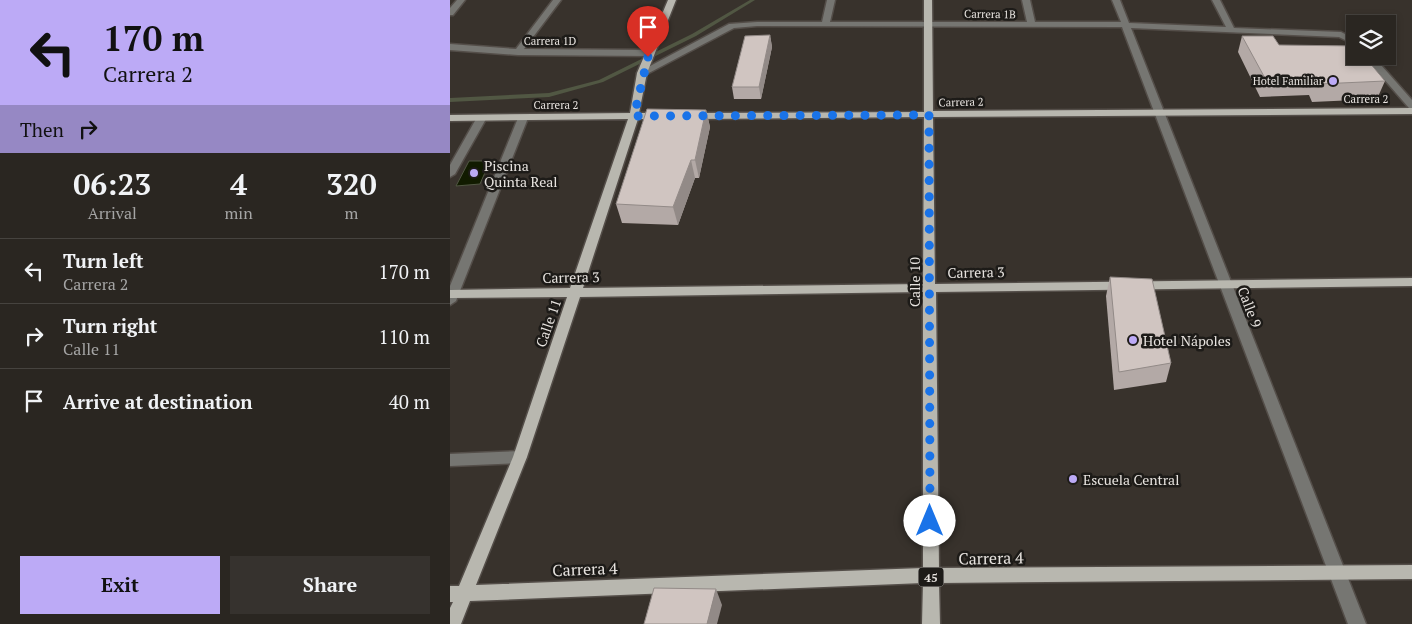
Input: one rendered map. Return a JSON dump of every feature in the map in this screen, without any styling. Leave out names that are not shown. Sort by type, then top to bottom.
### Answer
[{"type":"main road","name":"Calle 11","points":[[452,624],[457,593],[520,457],[634,116],[643,71],[672,0]]},
{"type":"main road","name":"Calle 10","points":[[928,0],[931,624]]},
{"type":"main road","name":"Carrera 2","points":[[450,118],[1412,111]]},
{"type":"main road","name":"Carrera 3","points":[[451,296],[576,292],[1412,282]]},
{"type":"main road","name":"Carrera 4","points":[[457,593],[890,576],[930,578],[1412,572]]},
{"type":"street","points":[[450,13],[461,0]]},
{"type":"street","points":[[518,52],[557,0]]},
{"type":"street","points":[[826,23],[831,0]]},
{"type":"street","points":[[1026,0],[1032,26]]},
{"type":"street","name":"Calle 9","points":[[1116,0],[1357,624]]},
{"type":"street","points":[[1216,0],[1231,29]]},
{"type":"street","name":"Carrera 1B","points":[[643,71],[732,26],[826,23],[1032,26],[1125,25],[1231,29],[1346,39]]},
{"type":"street","name":"Carrera 1D","points":[[450,47],[518,52],[649,55]]},
{"type":"street","points":[[1376,65],[1412,106]]},
{"type":"street","points":[[451,296],[523,118]]},
{"type":"street","points":[[450,174],[481,119]]},
{"type":"street","points":[[450,460],[520,457]]},
{"type":"shaded area","name":"Piscina Quinta Real","points":[[469,161],[490,161],[480,184],[456,186]]},
{"type":"building","points":[[770,35],[759,87],[732,87],[745,36]]},
{"type":"building","points":[[1242,36],[1273,36],[1279,45],[1346,46],[1346,65],[1372,65],[1385,81],[1319,84],[1315,78],[1266,80]]},
{"type":"building","points":[[647,109],[706,110],[695,160],[691,160],[673,207],[616,204]]},
{"type":"building","name":"Hotel Nápoles","points":[[1110,277],[1152,279],[1171,363],[1119,372]]},
{"type":"building","points":[[654,588],[716,589],[707,624],[644,624]]},
{"type":"waterway","points":[[450,100],[549,95],[601,81],[694,35],[753,0]]},
{"type":"place","name":"Hotel Familiar","points":[[1333,81]]},
{"type":"place","name":"Piscina Quinta Real","points":[[474,173]]},
{"type":"place","name":"Hotel Nápoles","points":[[1133,340]]},
{"type":"place","name":"Escuela Central","points":[[1073,479]]},
{"type":"route","points":[[648,57],[642,73],[634,116],[929,115],[930,521]]}]
